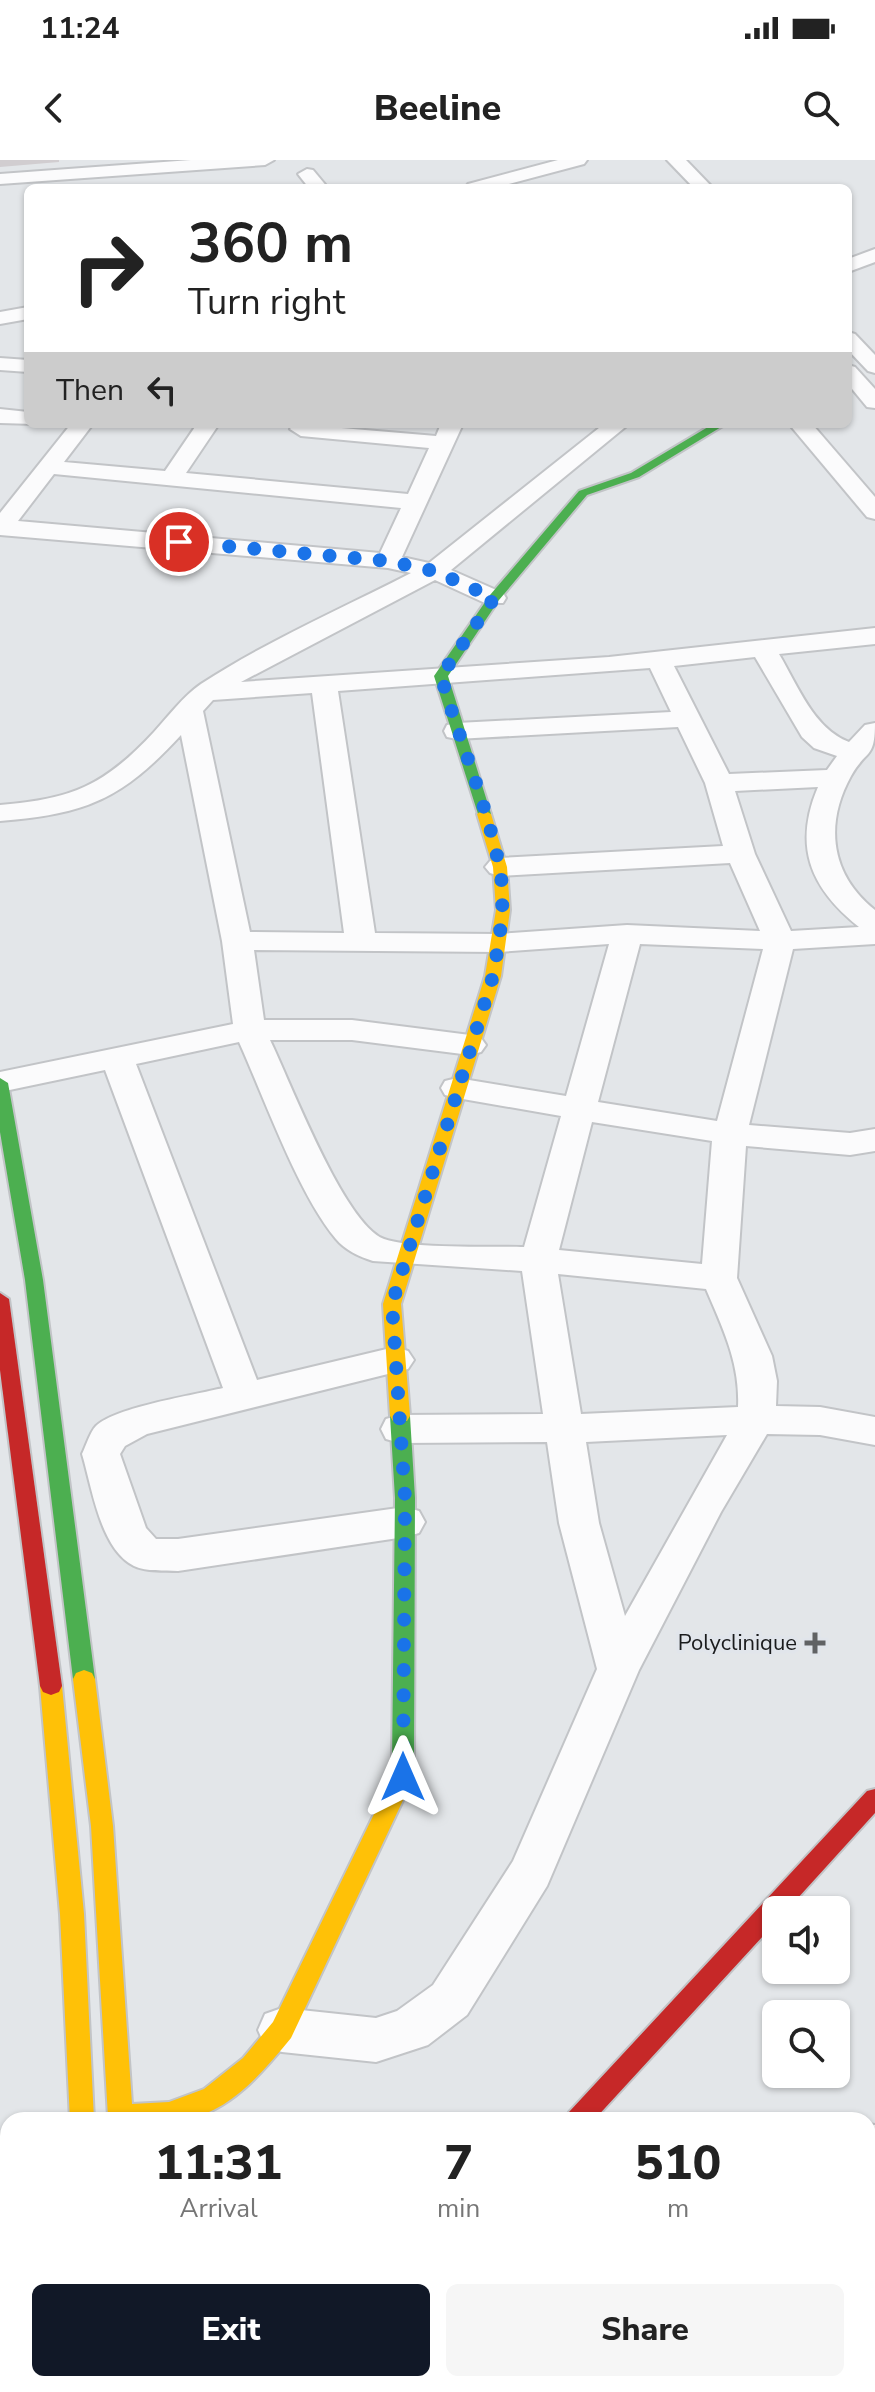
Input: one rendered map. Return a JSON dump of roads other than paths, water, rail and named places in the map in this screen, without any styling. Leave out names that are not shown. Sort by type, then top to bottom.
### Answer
[{"type":"street","points":[[0,179],[172,160]]},
{"type":"street","points":[[0,172],[265,160]]},
{"type":"street","points":[[669,165],[677,184]]},
{"type":"street","points":[[669,165],[698,184]]},
{"type":"street","points":[[494,184],[570,167]]},
{"type":"street","points":[[852,264],[875,255]]},
{"type":"street","points":[[0,318],[24,314]]},
{"type":"street","points":[[852,342],[875,367]]},
{"type":"street","points":[[0,364],[24,366]]},
{"type":"street","points":[[852,379],[875,402]]},
{"type":"street","points":[[0,416],[24,419]]},
{"type":"street","points":[[0,527],[79,428]]},
{"type":"street","points":[[171,479],[205,428]]},
{"type":"street","points":[[302,428],[447,434],[388,561]]},
{"type":"street","points":[[0,813],[48,809],[83,800],[136,768],[198,702],[256,662],[434,571],[613,428]]},
{"type":"street","points":[[441,676],[494,598],[583,493],[635,475],[714,428]]},
{"type":"street","points":[[803,428],[875,512]]},
{"type":"street","points":[[47,467],[416,502]]},
{"type":"street","points":[[0,527],[388,561],[434,571],[494,598]]},
{"type":"street","points":[[198,702],[324,684],[658,659],[875,636]]},
{"type":"street","points":[[763,648],[812,731],[824,742],[856,754]]},
{"type":"street","points":[[282,2030],[376,2040],[411,2029],[450,2000],[531,1872],[618,1669],[704,1506],[756,1420],[758,1381],[753,1356],[719,1278],[730,1133],[780,941],[740,854],[719,783],[658,659]]},
{"type":"street","points":[[174,2112],[213,2097],[252,2066],[282,2030],[311,1963],[359,1873],[403,1777],[405,1522],[392,1304],[493,976],[503,910],[500,867],[441,676]]},
{"type":"street","points":[[324,684],[361,944]]},
{"type":"street","points":[[198,702],[250,1030],[318,1180],[349,1232],[373,1249],[406,1254],[538,1260],[719,1278]]},
{"type":"street","points":[[457,731],[687,719]]},
{"type":"street","points":[[875,731],[835,778],[816,836],[831,883],[848,906],[875,925]]},
{"type":"street","points":[[719,783],[835,778]]},
{"type":"street","points":[[500,867],[740,854]]},
{"type":"street","points":[[237,941],[499,943],[627,934],[780,941],[875,935]]},
{"type":"street","points":[[618,1669],[579,1523],[567,1429],[538,1260],[627,934]]},
{"type":"street","points":[[120,2112],[102,1826],[34,1280],[0,1082],[116,1055],[250,1030],[352,1030],[470,1045]]},
{"type":"street","points":[[116,1055],[245,1397]]},
{"type":"street","points":[[457,1088],[730,1133],[849,1146],[875,1140]]},
{"type":"street","points":[[0,1299],[65,1807],[79,2016],[82,2112]]},
{"type":"street","points":[[395,1360],[136,1423],[110,1436],[101,1454],[128,1536],[146,1554],[178,1555],[405,1522]]},
{"type":"street","points":[[400,1429],[567,1429],[756,1420],[815,1421],[875,1431]]},
{"type":"street","points":[[585,2112],[875,1798]]},
{"type":"place","name":"Polyclinique","points":[[815,1643]]}]
